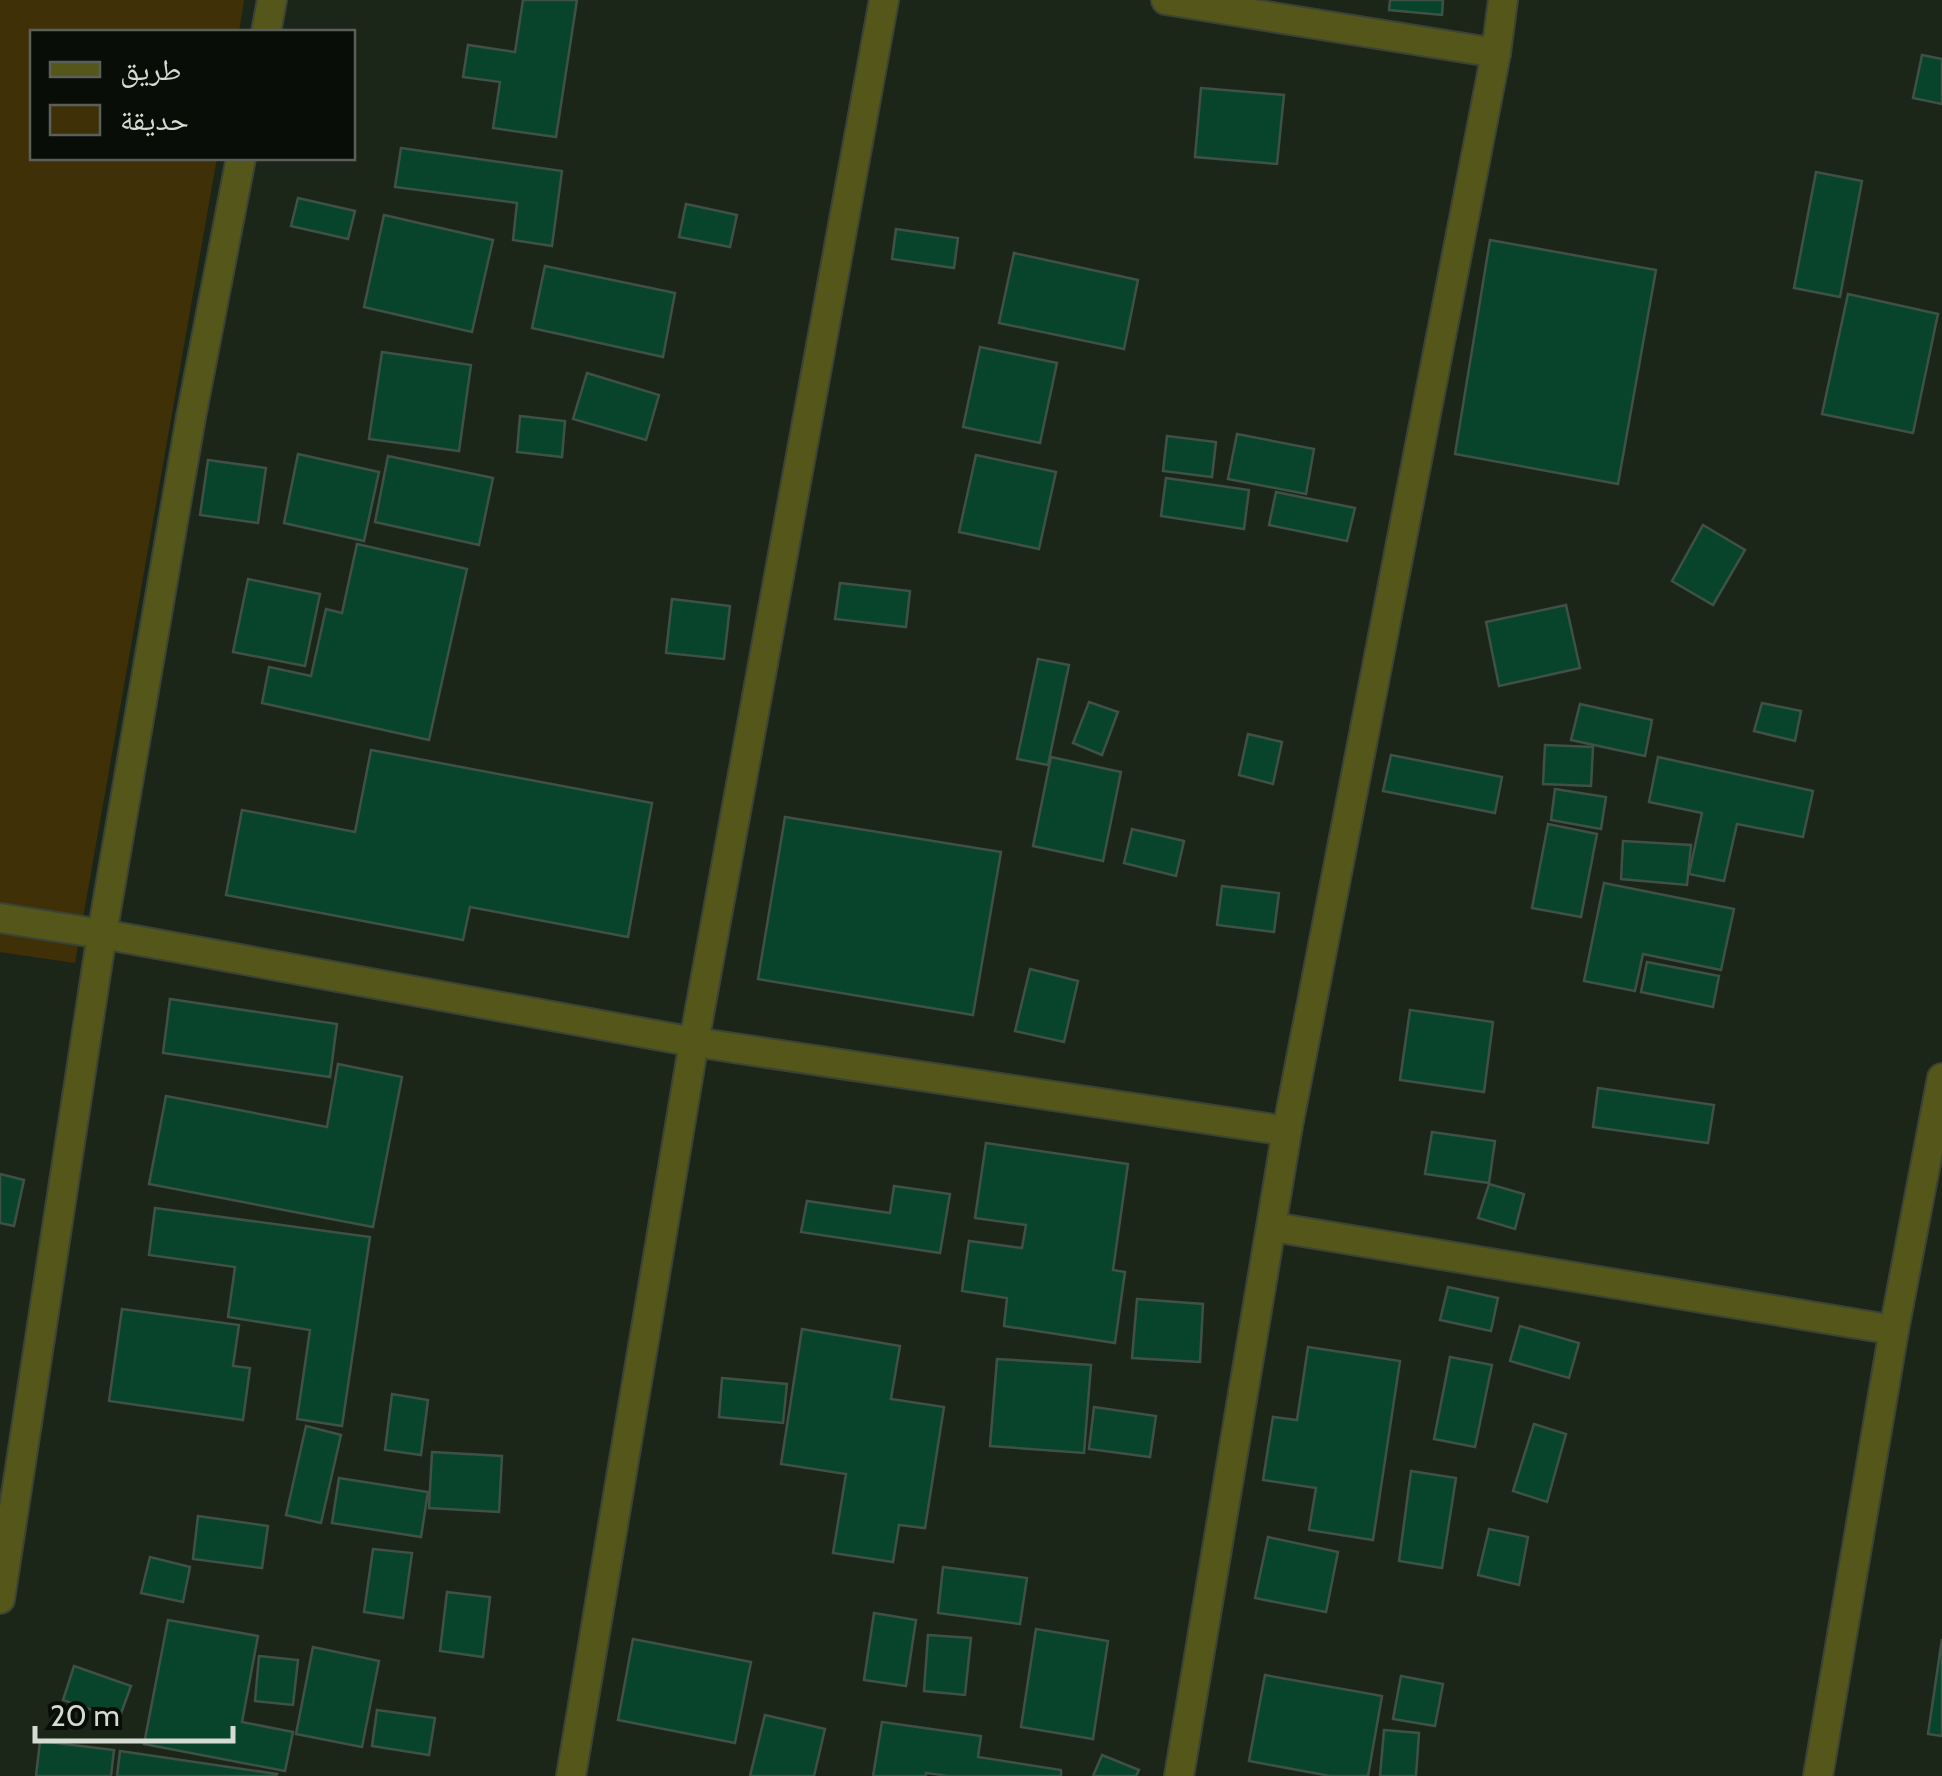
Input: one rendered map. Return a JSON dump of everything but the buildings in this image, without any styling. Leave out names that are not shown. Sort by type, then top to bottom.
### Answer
[{"type":"street","points":[[266,30],[272,0]]},
{"type":"street","points":[[571,1776],[694,1042],[884,0]]},
{"type":"street","points":[[1166,0],[1496,54]]},
{"type":"street","points":[[1179,1776],[1287,1131],[1496,54],[1503,0]]},
{"type":"street","points":[[0,1599],[102,934],[191,417],[241,160]]},
{"type":"street","points":[[0,918],[694,1042],[1287,1131]]},
{"type":"street","points":[[1818,1776],[1894,1330],[1939,1117],[1942,1078]]},
{"type":"street","points":[[1273,1227],[1894,1330]]},
{"type":"green space","points":[[0,0],[244,0],[239,30],[30,30],[30,160],[217,160],[75,963],[0,952]]}]
